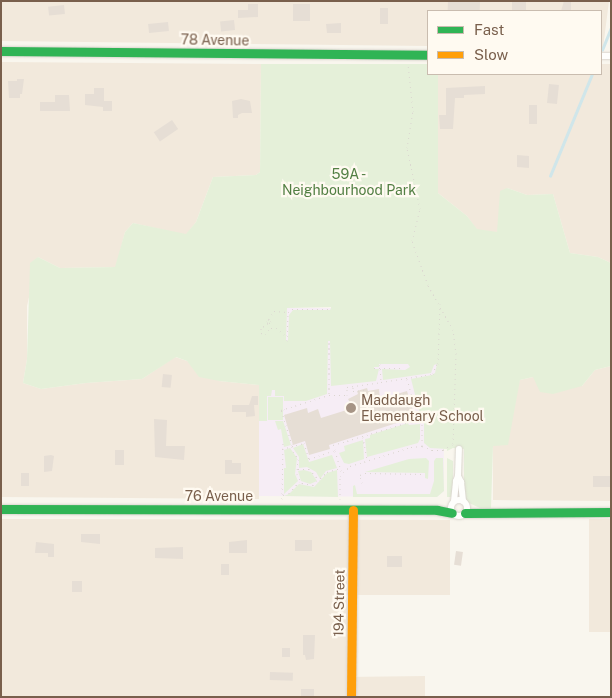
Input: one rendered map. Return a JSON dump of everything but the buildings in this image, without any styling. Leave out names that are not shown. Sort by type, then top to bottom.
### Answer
[{"type":"street","name":"78 Avenue","points":[[1,51],[427,55]]},
{"type":"street","points":[[458,476],[461,482],[465,507],[458,516],[452,507],[458,476],[459,449]]},
{"type":"street","points":[[452,507],[465,507],[480,512],[611,512]]},
{"type":"street","name":"76 Avenue","points":[[1,509],[437,510],[452,507]]},
{"type":"street","name":"194 Street","points":[[351,697],[353,510]]},
{"type":"path","points":[[342,474],[350,466],[411,446],[443,450],[453,444],[456,354],[453,330],[428,285],[412,241],[420,209],[407,148],[412,112],[408,55]]},
{"type":"path","points":[[300,482],[297,470],[298,458],[292,446],[281,410],[329,395],[347,395],[347,387],[434,372],[438,364],[440,304]]},
{"type":"path","points":[[287,336],[276,328],[263,334],[261,328],[270,322],[269,319],[274,311],[330,309]]},
{"type":"path","points":[[287,340],[288,312]]},
{"type":"path","points":[[329,340],[329,395]]},
{"type":"path","points":[[380,364],[381,382]]},
{"type":"path","points":[[374,368],[401,368]]},
{"type":"path","points":[[406,378],[419,420],[422,420],[422,446]]},
{"type":"path","points":[[353,386],[353,391],[366,390]]},
{"type":"path","points":[[284,409],[286,414]]},
{"type":"path","points":[[340,499],[342,474],[333,444],[419,420]]},
{"type":"path","points":[[363,436],[367,460]]},
{"type":"path","points":[[282,440],[282,499]]},
{"type":"path","points":[[282,449],[304,443],[310,459],[335,450]]},
{"type":"path","points":[[300,482],[311,485],[319,481],[328,472],[340,468]]},
{"type":"path","points":[[297,470],[309,469],[319,481]]},
{"type":"path","points":[[362,483],[360,475],[365,474],[425,474]]},
{"type":"path","points":[[282,495],[289,493],[300,482]]},
{"type":"shaded area","points":[[1,1],[609,1],[603,48],[602,10],[427,10],[427,46],[1,41]]},
{"type":"shaded area","points":[[1,62],[261,64],[260,172],[256,175],[213,177],[196,222],[186,235],[133,223],[125,232],[116,267],[60,268],[38,257],[27,306],[27,359],[23,383],[41,389],[86,383],[142,379],[175,357],[187,361],[219,381],[259,385],[259,499],[1,497]]},
{"type":"shaded area","points":[[602,64],[611,64],[611,263],[598,257],[570,253],[553,194],[527,195],[507,188],[497,233],[477,230],[467,216],[438,193],[438,75],[602,75]]},
{"type":"shaded area","name":"Maddaugh Elementary School","points":[[287,308],[443,308],[444,491],[437,497],[259,496],[259,341]]},
{"type":"shaded area","points":[[611,366],[611,501],[493,500],[493,446],[520,380],[533,377],[582,386],[595,370]]},
{"type":"shaded area","points":[[1,519],[450,520],[450,595],[347,595],[347,677],[425,676],[425,697],[1,697]]},
{"type":"shaded area","points":[[589,519],[611,519],[611,632],[589,632]]},
{"type":"green space","name":"59A - Neighbourhood Park","points":[[261,64],[427,64],[427,75],[438,75],[438,193],[467,216],[477,229],[497,232],[500,191],[507,188],[527,195],[553,194],[570,253],[598,257],[611,263],[611,366],[595,370],[582,386],[553,394],[540,392],[533,377],[520,380],[508,445],[493,446],[491,508],[480,508],[467,502],[464,492],[464,449],[453,448],[447,451],[447,449],[430,448],[424,443],[424,422],[430,420],[430,418],[421,418],[411,379],[432,375],[435,373],[437,364],[434,365],[431,373],[383,380],[382,369],[405,370],[410,367],[408,364],[379,364],[379,367],[374,367],[374,369],[379,369],[376,381],[331,386],[330,341],[328,341],[327,394],[306,401],[284,401],[284,396],[275,396],[275,390],[272,390],[271,396],[267,396],[267,421],[259,421],[259,385],[199,377],[187,361],[176,357],[142,379],[86,383],[41,389],[23,383],[27,359],[30,263],[38,257],[60,268],[115,267],[125,232],[133,223],[186,234],[196,222],[213,177],[256,175],[260,172]],"holes":[[[331,307],[330,310],[293,310],[289,315],[288,340],[286,341],[287,308]]]},
{"type":"green space","points":[[268,397],[283,397],[283,420],[268,420]]},
{"type":"green space","points":[[275,421],[283,421],[291,445],[284,447],[281,429],[278,430]]},
{"type":"green space","points":[[408,423],[409,425],[420,424],[420,439],[418,443],[367,457],[365,439],[370,438],[370,435]]},
{"type":"green space","points":[[363,440],[364,459],[349,464],[344,463],[339,453],[345,451],[344,446]]},
{"type":"green space","points":[[303,444],[309,462],[332,455],[337,468],[326,471],[320,479],[316,472],[307,467],[299,468],[299,457],[293,448]]},
{"type":"green space","points":[[290,448],[297,458],[295,474],[298,481],[284,494],[284,468],[286,468],[284,450]]},
{"type":"green space","points":[[426,458],[429,461],[428,479],[425,478],[425,473],[365,472],[409,459]]},
{"type":"green space","points":[[436,458],[443,458],[444,491],[437,497],[353,497],[353,486],[355,485],[357,494],[430,494],[434,481],[434,461]]},
{"type":"green space","points":[[447,458],[453,461],[453,496],[450,497],[447,497]]},
{"type":"green space","points":[[337,470],[338,497],[284,496],[289,494],[299,484],[314,487],[327,473]]},
{"type":"green space","points":[[298,471],[311,472],[317,481],[310,484],[301,481]]},
{"type":"waterway","points":[[602,50],[611,28]]},
{"type":"waterway","points":[[550,176],[592,75]]},
{"type":"traffic: fast","points":[[1,51],[427,55]]},
{"type":"traffic: fast","points":[[1,509],[437,510],[452,513]]},
{"type":"traffic: fast","points":[[465,513],[611,512]]},
{"type":"traffic: slow","points":[[351,697],[353,510]]},
{"type":"place","name":"Maddaugh Elementary School","points":[[351,408]]}]
